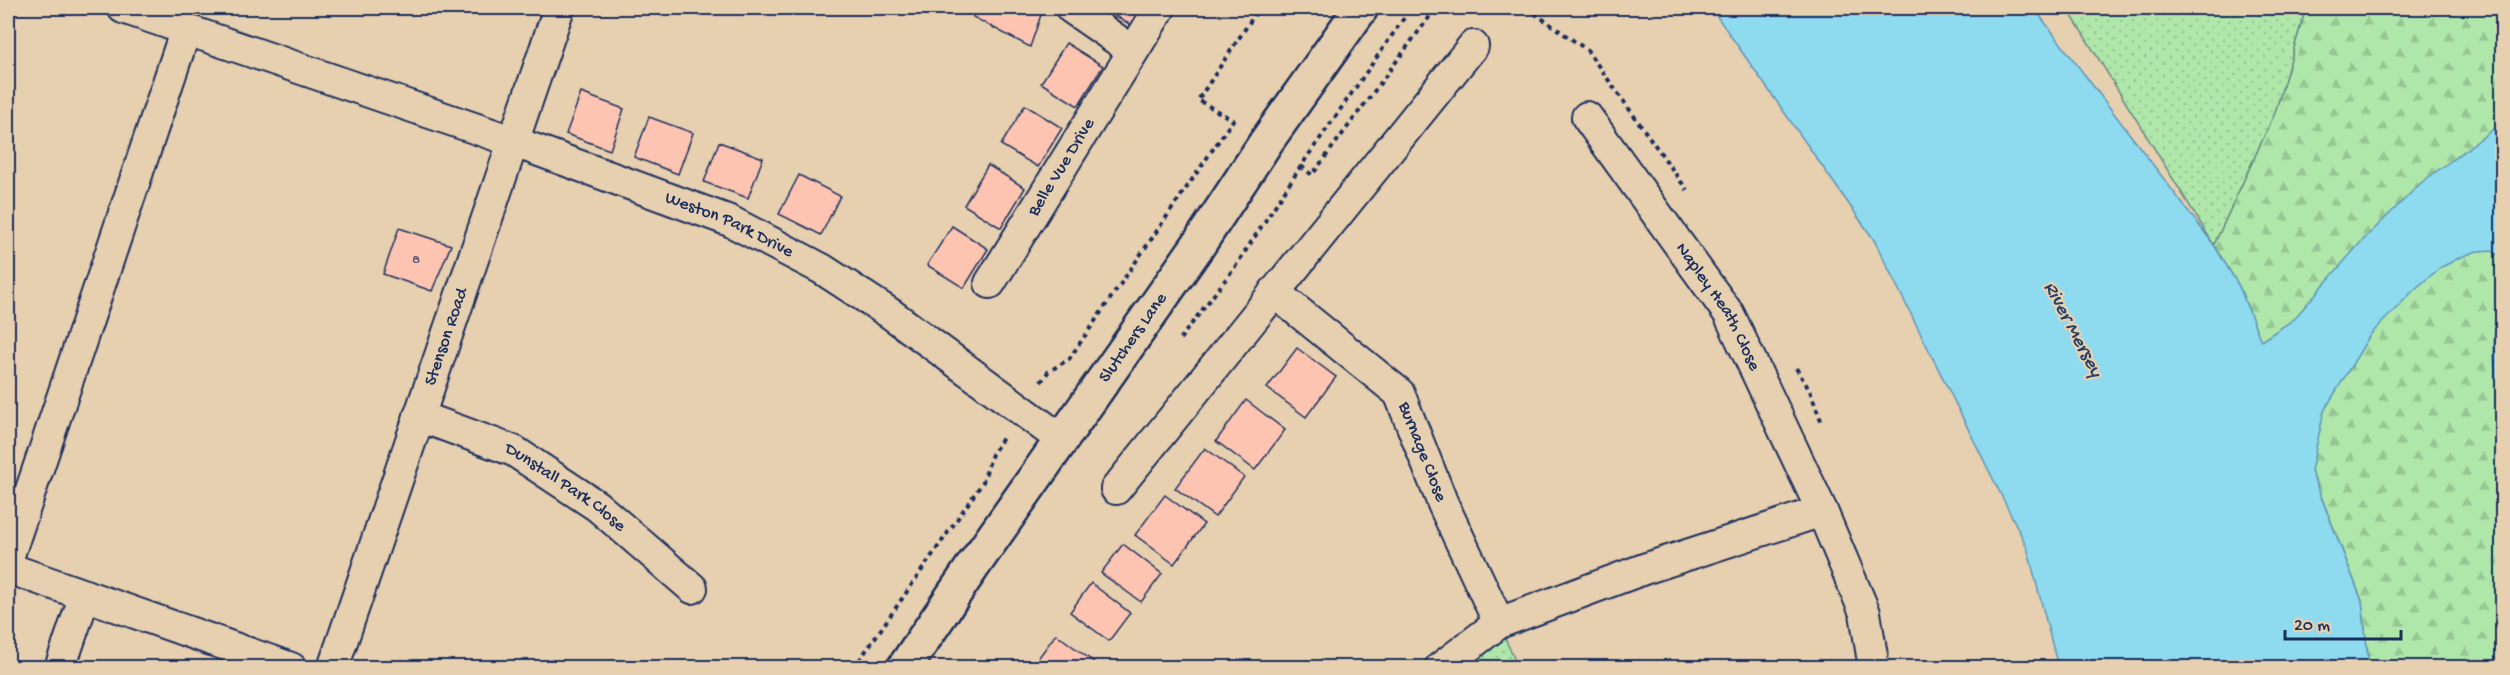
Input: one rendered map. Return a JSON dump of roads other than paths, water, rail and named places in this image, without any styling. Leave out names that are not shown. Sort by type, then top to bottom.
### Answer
[{"type":"highway","name":"Slutchers Lane","points":[[904,668],[1199,243],[1266,142],[1361,8]]},
{"type":"street","name":"Weston Park Drive","points":[[123,8],[512,141],[730,221],[822,269],[891,314],[1062,440]]},
{"type":"street","name":"Stenson Road","points":[[333,668],[559,8]]},
{"type":"street","points":[[1071,8],[1133,51]]},
{"type":"street","name":"Belle Vue Drive","points":[[990,283],[1160,8]]},
{"type":"street","points":[[8,558],[186,29]]},
{"type":"street","points":[[1116,489],[1473,46]]},
{"type":"street","name":"Napley Heath Close","points":[[1587,117],[1729,314],[1822,511],[1865,613],[1874,668]]},
{"type":"street","name":"Burnage Close","points":[[1274,292],[1399,393],[1443,504],[1499,623]]},
{"type":"street","name":"Dunstall Park Close","points":[[419,416],[514,451],[597,506],[692,588]]},
{"type":"street","points":[[1440,668],[1499,623],[1644,569],[1822,511]]},
{"type":"street","points":[[8,568],[291,668]]},
{"type":"street","points":[[60,668],[85,595]]},
{"type":"water","name":"River Mersey","points":[[1711,8],[2034,8],[2214,245],[2239,286],[2261,341],[2293,320],[2361,242],[2422,182],[2502,123],[2502,259],[2492,250],[2477,251],[2440,268],[2414,290],[2370,335],[2324,411],[2311,471],[2362,601],[2369,667],[2058,667],[2027,547],[1874,240]]},
{"type":"water","points":[[2502,259],[2502,397],[2497,385],[2494,350]]}]
